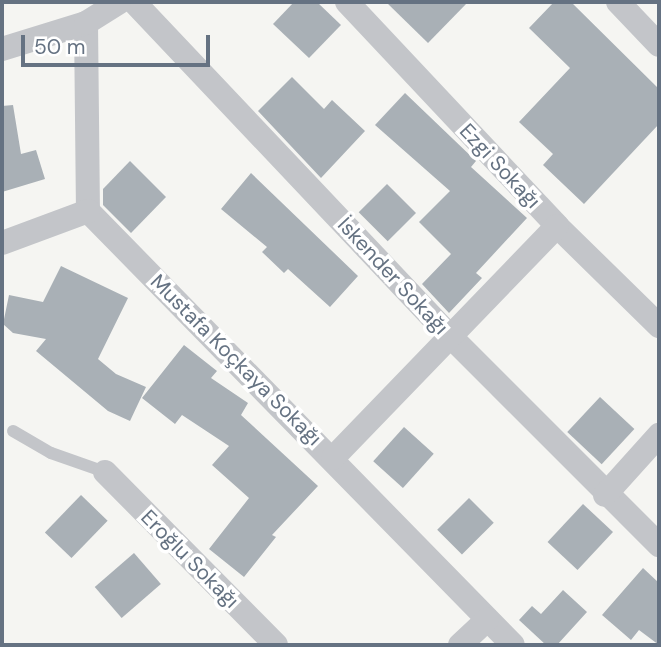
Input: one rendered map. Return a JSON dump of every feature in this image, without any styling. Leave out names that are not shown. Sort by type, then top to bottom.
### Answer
[{"type":"street","points":[[2,49],[86,23],[119,2]]},
{"type":"street","name":"İskender Sokağı","points":[[134,2],[452,338],[605,495],[659,545]]},
{"type":"street","name":"Ezgi Sokağı","points":[[347,2],[557,226],[659,326]]},
{"type":"street","points":[[618,2],[659,44]]},
{"type":"street","points":[[2,243],[88,211],[86,23]]},
{"type":"street","name":"Mustafa Koçkaya Sokağı","points":[[88,211],[333,458],[486,620],[513,645]]},
{"type":"street","points":[[333,458],[452,338],[557,226]]},
{"type":"street","points":[[605,495],[659,435]]},
{"type":"street","name":"Eroğlu Sokağı","points":[[105,472],[276,645]]},
{"type":"street","points":[[460,645],[486,620]]},
{"type":"lane","points":[[13,430],[51,453],[105,472]]},
{"type":"building","points":[[294,2],[317,2],[341,25],[309,58],[273,24]]},
{"type":"building","points":[[386,2],[468,2],[428,43]]},
{"type":"building","points":[[554,2],[571,2],[659,89],[659,124],[584,204],[543,165],[553,154],[519,122],[570,68],[529,28]]},
{"type":"building","points":[[292,77],[324,109],[332,100],[365,131],[321,178],[258,111]]},
{"type":"building","points":[[405,93],[476,161],[471,167],[527,218],[476,273],[482,278],[449,313],[422,284],[451,254],[419,222],[450,191],[375,125]]},
{"type":"building","points":[[13,105],[21,154],[36,150],[45,179],[2,192],[2,106]]},
{"type":"building","points":[[130,161],[166,197],[131,233],[103,205],[103,189]]},
{"type":"building","points":[[251,173],[358,276],[330,307],[288,269],[284,273],[262,252],[267,247],[221,209]]},
{"type":"building","points":[[387,184],[416,213],[388,241],[359,212]]},
{"type":"building","points":[[61,266],[128,298],[98,359],[116,374],[146,387],[130,421],[108,411],[36,351],[46,339],[13,333],[3,324],[9,295],[43,302]]},
{"type":"building","points":[[184,345],[217,371],[211,378],[248,403],[241,415],[318,486],[272,535],[276,537],[244,577],[209,549],[249,498],[212,465],[229,446],[182,415],[175,424],[142,398]]},
{"type":"building","points":[[600,397],[634,429],[602,464],[567,432]]},
{"type":"building","points":[[404,427],[434,454],[403,488],[373,461]]},
{"type":"building","points":[[81,495],[108,521],[71,558],[45,532]]},
{"type":"building","points":[[469,498],[494,523],[462,555],[437,530]]},
{"type":"building","points":[[583,504],[613,532],[578,570],[548,542]]},
{"type":"building","points":[[134,553],[161,584],[122,618],[95,587]]},
{"type":"building","points":[[643,568],[659,583],[659,645],[639,630],[631,640],[602,615]]},
{"type":"building","points":[[563,590],[587,612],[557,645],[546,645],[519,620],[532,606],[541,614]]}]
